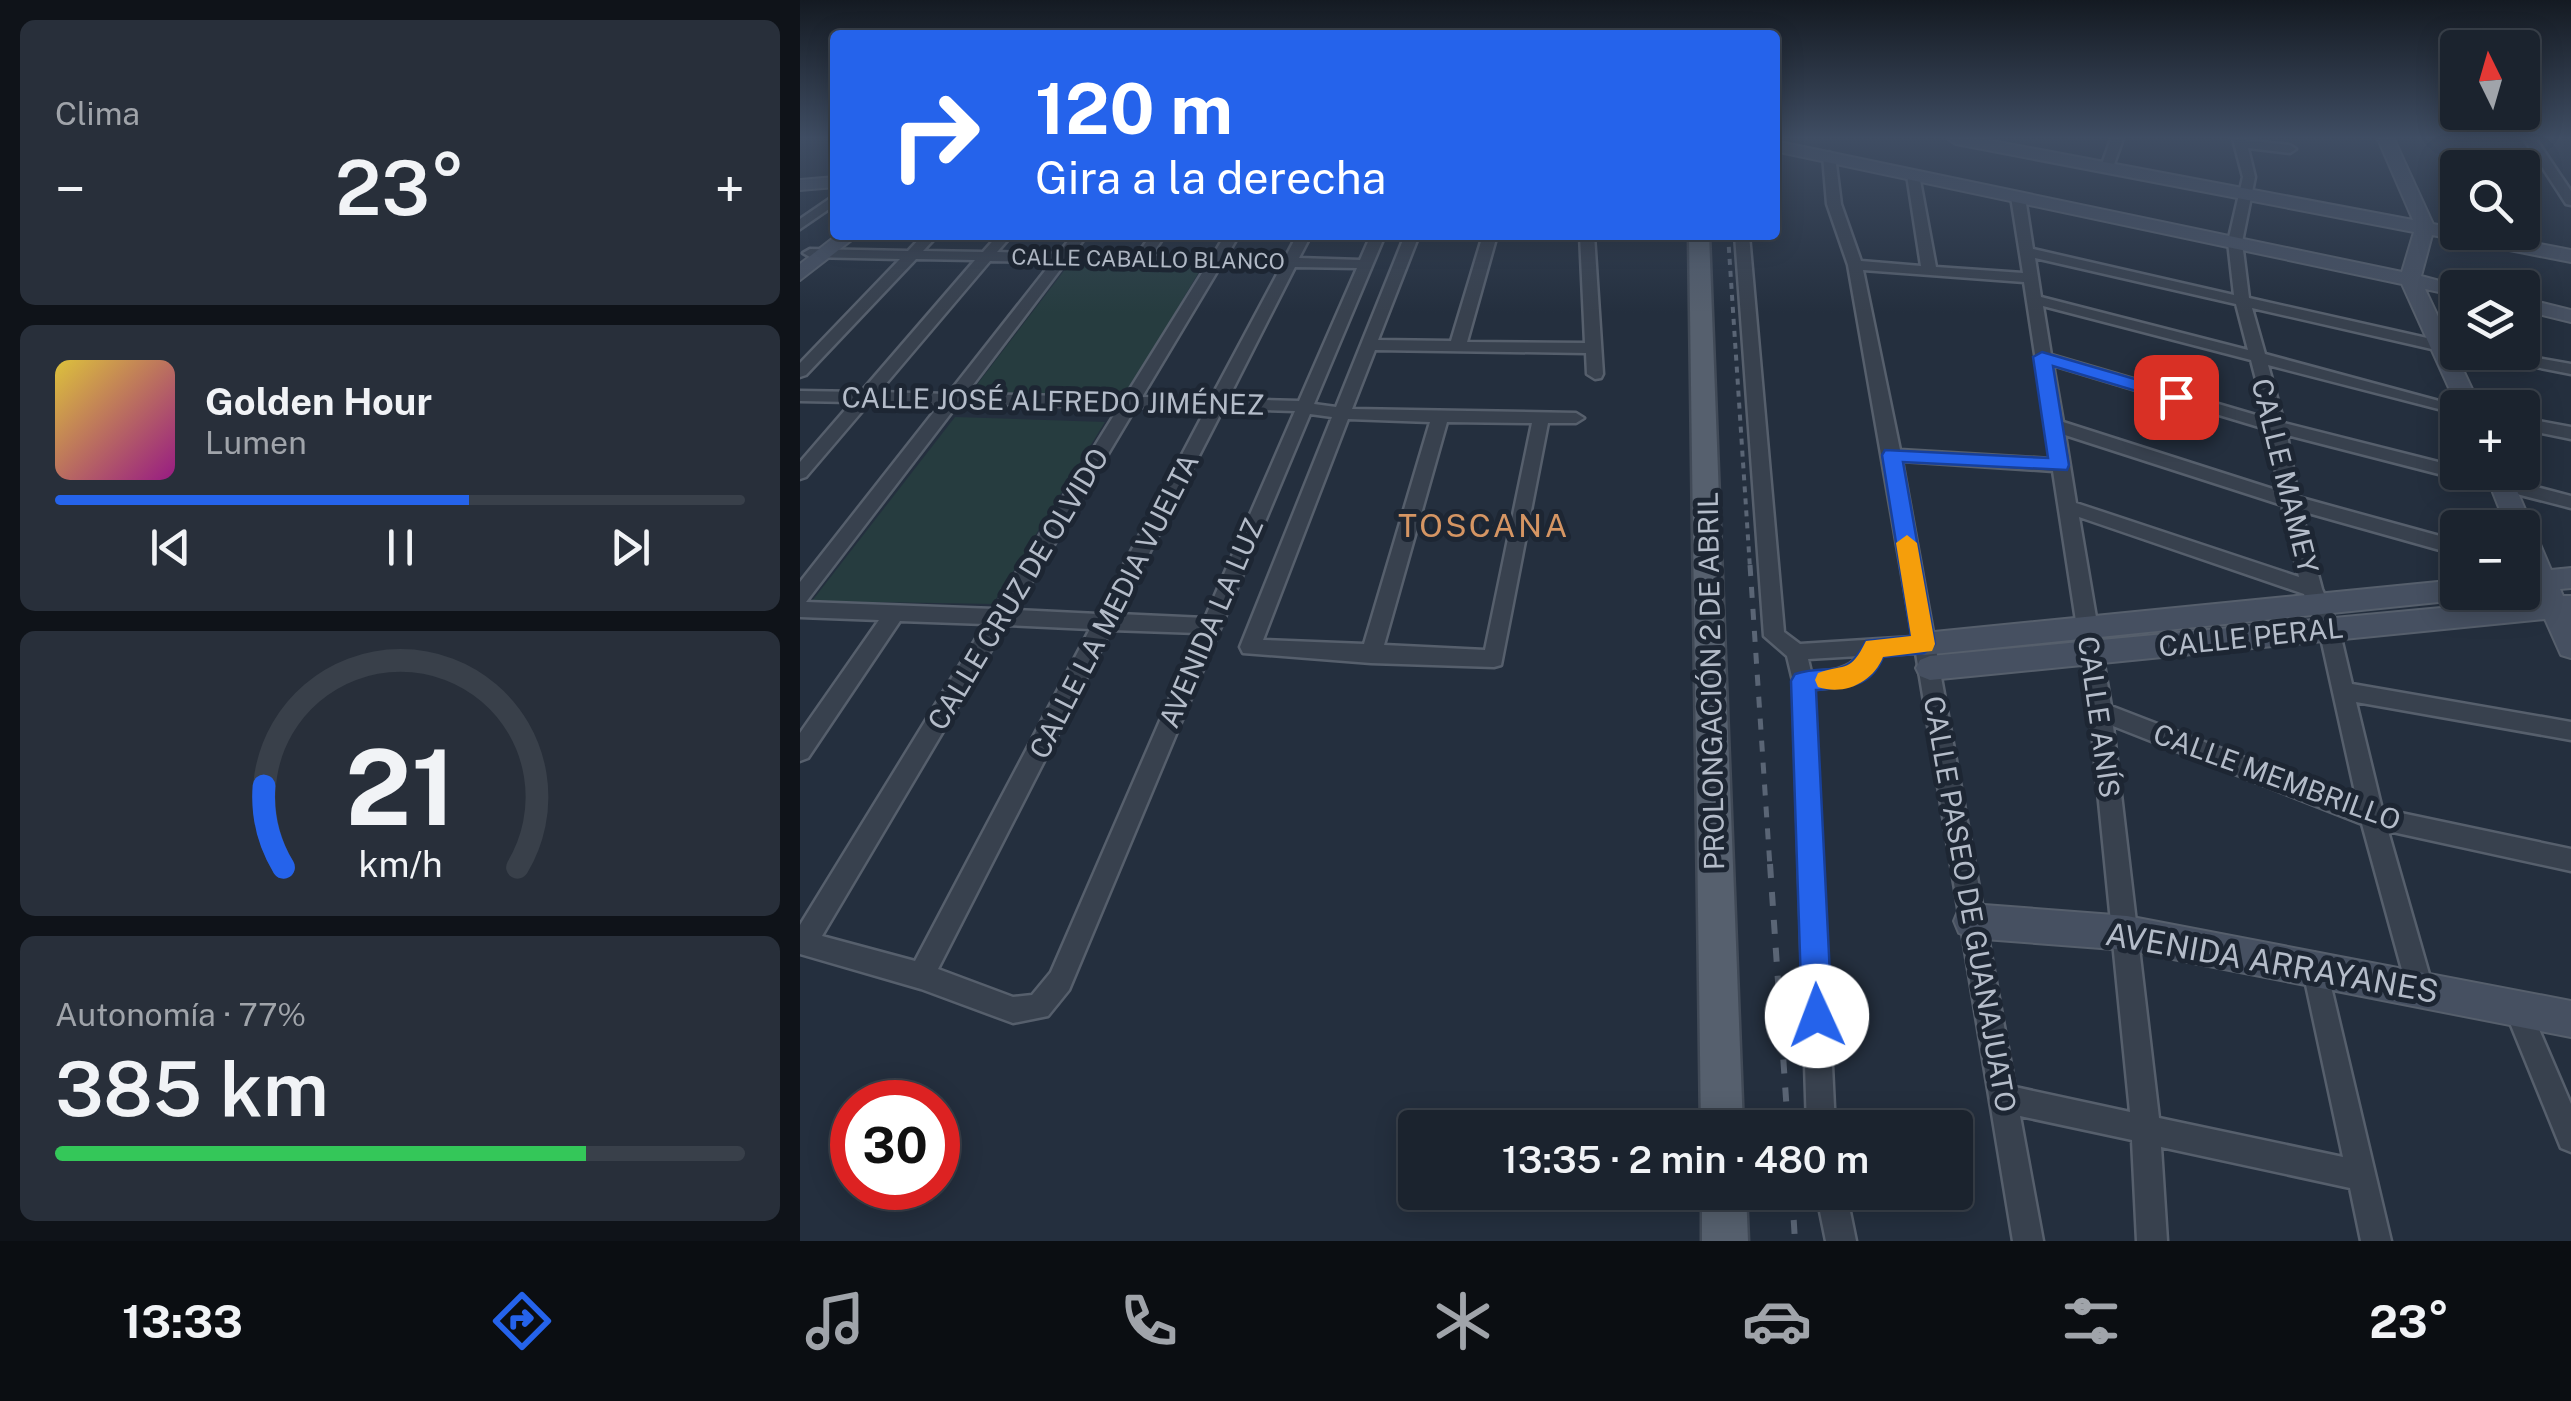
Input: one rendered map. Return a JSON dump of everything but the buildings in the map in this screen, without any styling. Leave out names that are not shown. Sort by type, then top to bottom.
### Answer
[{"type":"main road","points":[[2018,197],[2440,286]]},
{"type":"main road","points":[[2261,197],[2571,256]]},
{"type":"main road","points":[[2411,197],[2424,228],[2410,279],[2440,331]]},
{"type":"main road","points":[[800,274],[830,238]]},
{"type":"main road","points":[[812,256],[840,240]]},
{"type":"main road","name":"PROLONGACIÓN 2 DE ABRIL","points":[[1699,240],[1722,1110]]},
{"type":"main road","points":[[2540,308],[2571,316]]},
{"type":"main road","name":"CALLE PERAL","points":[[2320,608],[2548,595],[2571,578]]},
{"type":"main road","name":"CALLE PERAL","points":[[1927,656],[2089,641],[2440,592]]},
{"type":"main road","points":[[2548,595],[2571,647]]},
{"type":"main road","name":"AVENIDA ARRAYANES","points":[[1971,922],[2127,933],[2315,966],[2571,1019]]},
{"type":"main road","points":[[1725,1210],[1726,1241]]},
{"type":"street","name":"CALLE PASEO DE GUANAJUATO","points":[[1834,197],[1855,266],[1892,455],[2028,1241]]},
{"type":"street","points":[[1917,197],[1929,270]]},
{"type":"street","name":"CALLE ANÍS","points":[[2018,197],[2101,712],[2146,1127],[2152,1241]]},
{"type":"street","name":"CALLE MAMEY","points":[[2245,197],[2235,242],[2242,299],[2277,426],[2290,502],[2420,988]]},
{"type":"street","points":[[800,225],[830,203]]},
{"type":"street","points":[[800,372],[927,240]]},
{"type":"street","points":[[800,472],[864,403],[1001,240]]},
{"type":"street","points":[[800,596],[1076,240]]},
{"type":"street","points":[[1141,259],[1154,240]]},
{"type":"street","name":"CALLE CRUZ DE OLVIDO","points":[[802,942],[1229,240]]},
{"type":"street","name":"CALLE LA MEDIA VUELTA","points":[[921,976],[1301,240]]},
{"type":"street","name":"AVENIDA LA LUZ","points":[[921,976],[1013,1010],[1039,1007],[1060,981],[1376,240]]},
{"type":"street","name":"AVENIDA LA LUZ","points":[[1371,655],[1250,647],[1348,416],[1369,345],[1410,240]]},
{"type":"street","points":[[1458,345],[1489,240]]},
{"type":"street","points":[[1587,240],[1595,374]]},
{"type":"street","points":[[1742,240],[1774,636],[1796,652],[1874,648],[1927,656]]},
{"type":"street","points":[[2026,252],[2440,346]]},
{"type":"street","name":"CALLE CABALLO BLANCO","points":[[812,256],[1366,264]]},
{"type":"street","points":[[1855,266],[1929,270],[2031,289],[2256,358],[2440,404]]},
{"type":"street","points":[[1369,345],[1592,348]]},
{"type":"street","points":[[2042,357],[2277,426],[2440,464]]},
{"type":"street","points":[[2540,364],[2571,369]]},
{"type":"street","name":"CALLE JOSÉ ALFREDO JIMÉNEZ","points":[[800,396],[864,403],[1576,418]]},
{"type":"street","name":"CALLE JOSÉ ALFREDO JIMÉNEZ","points":[[800,408],[864,403]]},
{"type":"street","points":[[1440,418],[1371,655],[1494,658],[1541,418]]},
{"type":"street","points":[[2053,425],[2290,502],[2440,542]]},
{"type":"street","points":[[2540,426],[2571,432]]},
{"type":"street","points":[[1892,455],[2060,465]]},
{"type":"street","points":[[2536,490],[2571,502]]},
{"type":"street","points":[[2066,506],[2320,608]]},
{"type":"street","points":[[800,609],[1209,626]]},
{"type":"street","points":[[800,752],[895,613]]},
{"type":"street","points":[[1803,681],[1848,678],[1867,667],[1874,648]]},
{"type":"street","points":[[1796,652],[1803,681],[1821,1110]]},
{"type":"street","points":[[2343,692],[2571,731]]},
{"type":"street","name":"CALLE MEMBRILLO","points":[[2101,712],[2372,817],[2571,860]]},
{"type":"street","points":[[802,942],[921,976]]},
{"type":"street","points":[[2315,966],[2376,1241]]},
{"type":"street","points":[[2516,1008],[2571,1138]]},
{"type":"street","points":[[2003,1098],[2362,1176]]},
{"type":"street","points":[[1835,1210],[1842,1241]]},
{"type":"green space","points":[[1070,263],[1203,265],[1126,396],[969,395]]},
{"type":"green space","points":[[955,417],[1105,422],[993,604],[812,601]]},
{"type":"railway","points":[[1728,240],[1750,568]]},
{"type":"railway","points":[[1750,565],[1770,867]]},
{"type":"railway","points":[[1770,864],[1787,1110]]},
{"type":"railway","points":[[1793,1210],[1795,1241]]},
{"type":"slow traffic","points":[[1827,680],[1848,678],[1867,667],[1874,648],[1924,644],[1907,543]]},
{"type":"district","name":"TOSCANA","points":[[1484,526]]},
{"type":"route","points":[[1817,1016],[1803,681],[1848,678],[1867,667],[1874,648],[1924,644],[1892,455],[2060,465],[2042,357],[2176,397]]}]
